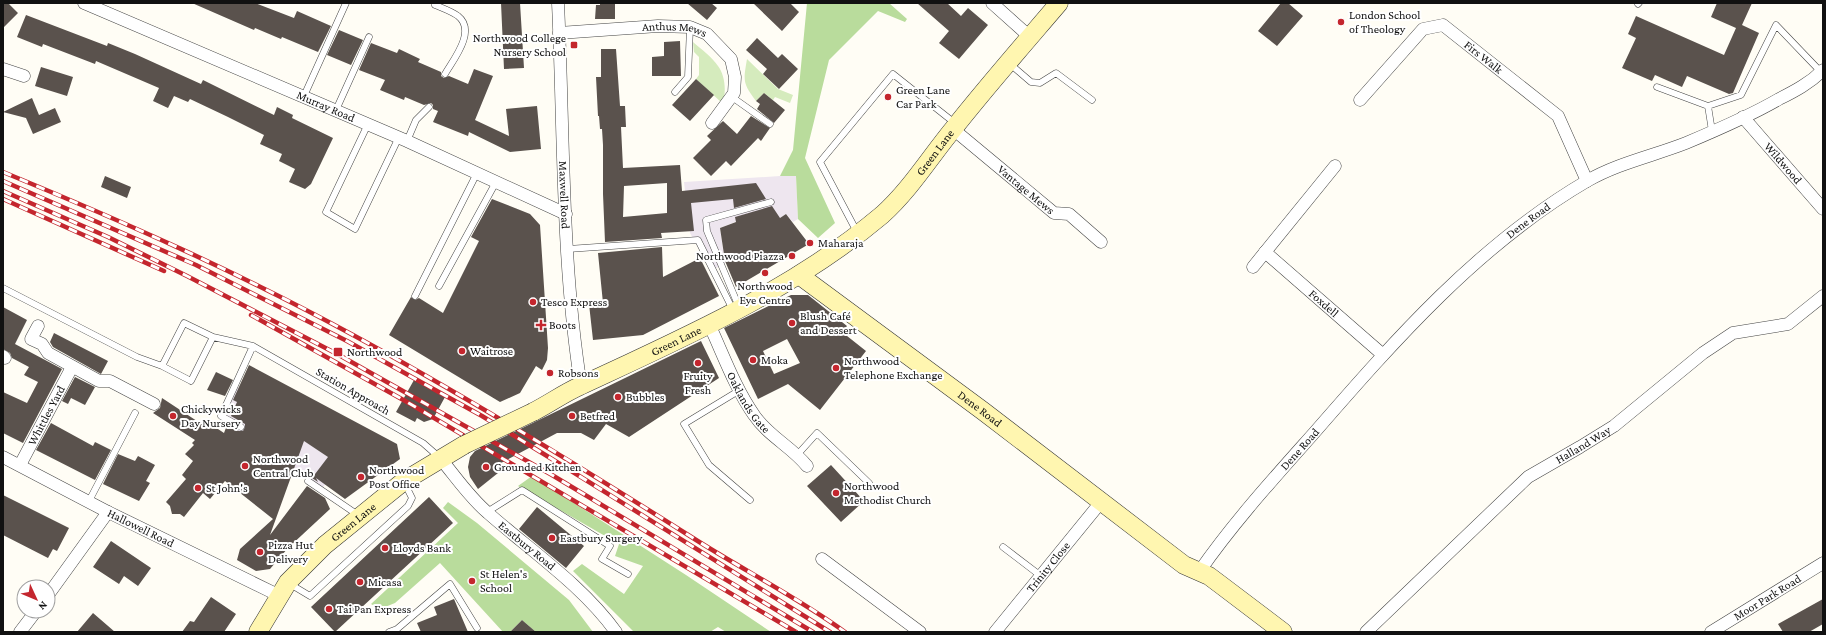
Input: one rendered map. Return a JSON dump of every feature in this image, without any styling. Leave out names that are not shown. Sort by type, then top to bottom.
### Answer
[{"type":"main road","name":"Green Lane","points":[[262,629],[284,589],[325,545],[404,481],[440,458],[464,445],[737,310],[799,275],[858,234],[884,213],[915,179],[954,127],[1007,62],[1059,3]]},
{"type":"main road","name":"Dene Road","points":[[799,275],[1184,565],[1199,572]]},
{"type":"main road","points":[[1199,572],[1221,584],[1283,632]]},
{"type":"street","name":"Murray Road","points":[[84,3],[404,139],[566,214]]},
{"type":"street","name":"Maxwell Road","points":[[558,3],[568,249],[576,356],[581,386]]},
{"type":"street","points":[[992,3],[1030,37]]},
{"type":"street","name":"Firs Walk","points":[[1360,100],[1423,29],[1443,25],[1558,116],[1587,181]]},
{"type":"street","name":"Anthus Mews","points":[[559,33],[604,28],[658,26],[690,27],[707,34],[731,59],[735,77],[734,93],[712,123]]},
{"type":"street","points":[[3,69],[24,76]]},
{"type":"street","name":"Dene Road","points":[[1199,572],[1212,554],[1282,470],[1382,354],[1487,252],[1530,218],[1587,181],[1612,169],[1686,143],[1768,106],[1813,80],[1822,71]]},
{"type":"street","name":"Wildwood","points":[[1743,117],[1823,209]]},
{"type":"street","name":"Vantage Mews","points":[[954,127],[1054,214],[1069,214],[1102,242]]},
{"type":"street","points":[[1253,268],[1335,166]]},
{"type":"street","name":"Foxdell","points":[[1265,252],[1382,354]]},
{"type":"street","name":"Halland Way","points":[[1366,632],[1528,477],[1580,448],[1614,426],[1703,353],[1733,333],[1788,324],[1823,296]]},
{"type":"street","name":"Oaklands Gate","points":[[709,324],[740,390],[755,416],[776,438],[798,454],[807,466]]},
{"type":"street","points":[[38,326],[31,339],[42,344],[48,353],[99,381],[110,381],[154,404]]},
{"type":"street","name":"Whittles Yard","points":[[20,465],[72,367]]},
{"type":"street","name":"Hallowell Road","points":[[3,457],[108,512],[284,589]]},
{"type":"street","name":"Eastbury Road","points":[[440,458],[465,491],[487,512],[574,587],[616,632]]},
{"type":"street","name":"Trinity Close","points":[[995,632],[1101,502]]},
{"type":"street","points":[[56,584],[108,512]]},
{"type":"street","points":[[822,559],[920,632]]},
{"type":"street","name":"Moor Park Road","points":[[1710,632],[1823,562]]},
{"type":"street","points":[[20,632],[30,619]]},
{"type":"lane","points":[[304,96],[346,3]]},
{"type":"lane","points":[[435,4],[457,15],[462,20],[464,26],[465,34],[463,44],[445,74]]},
{"type":"lane","points":[[1657,87],[1708,106],[1741,95],[1776,25],[1822,71]]},
{"type":"lane","points":[[675,92],[688,78],[690,27]]},
{"type":"lane","points":[[336,110],[369,36]]},
{"type":"lane","points":[[1007,62],[1031,82],[1040,83],[1056,73],[1092,100]]},
{"type":"lane","points":[[858,234],[820,162],[893,74],[938,110],[954,127]]},
{"type":"lane","points":[[732,97],[770,124]]},
{"type":"lane","points":[[1708,106],[1712,131]]},
{"type":"lane","points":[[368,124],[326,212],[355,229],[404,139],[416,120],[429,107]]},
{"type":"lane","points":[[415,296],[478,173]]},
{"type":"lane","points":[[439,286],[496,182]]},
{"type":"lane","points":[[737,310],[707,231],[706,220],[771,202]]},
{"type":"lane","points":[[568,249],[698,240],[737,310]]},
{"type":"lane","points":[[3,288],[137,357],[162,366],[191,381],[213,337]]},
{"type":"lane","name":"Station Approach","points":[[162,366],[184,323],[213,337],[253,346],[423,443],[440,458]]},
{"type":"lane","points":[[241,427],[221,416],[253,346]]},
{"type":"lane","points":[[740,390],[684,424],[709,465],[750,500]]},
{"type":"lane","points":[[89,501],[135,413]]},
{"type":"lane","points":[[798,454],[817,434],[869,484]]},
{"type":"lane","points":[[308,481],[360,516]]},
{"type":"lane","points":[[284,589],[310,596],[408,506],[412,498],[404,481]]},
{"type":"lane","points":[[487,512],[522,490],[610,546],[602,559],[628,574]]},
{"type":"lane","points":[[1003,547],[1041,576]]},
{"type":"lane","points":[[389,632],[397,629],[450,584],[477,628]]},
{"type":"shaded area","points":[[796,176],[798,219],[793,222],[786,214],[780,218],[745,218],[720,228],[725,263],[711,271],[690,233],[684,182]]},
{"type":"shaded area","points":[[236,386],[282,412],[353,456],[322,488],[221,424]]},
{"type":"green space","points":[[807,3],[889,3],[907,19],[905,22],[878,11],[829,60],[805,158],[835,223],[818,238],[798,219],[796,176],[780,176],[793,150]]},
{"type":"green space","points":[[693,42],[713,59],[722,74],[725,89],[722,103],[696,79],[699,75],[699,57],[694,52]]},
{"type":"green space","points":[[747,59],[778,89],[793,95],[790,103],[775,97],[773,100],[764,93],[756,101],[745,82]]},
{"type":"green space","points":[[532,476],[686,575],[771,632],[726,632],[718,627],[710,632],[634,632],[573,571],[582,564],[624,594],[643,566],[615,556],[619,544],[518,486]]},
{"type":"green space","name":"St Helen's School","points":[[448,502],[477,523],[569,600],[593,632],[536,632],[522,620],[510,632],[503,632],[440,563],[395,603],[380,609],[371,604],[458,523],[443,508]]},
{"type":"building","points":[[3,3],[8,3],[18,13],[3,28]]},
{"type":"building","points":[[192,3],[255,3],[294,18],[297,11],[331,26],[318,52],[282,37],[281,39],[255,28],[254,30]]},
{"type":"building","points":[[501,3],[520,3],[524,68],[504,69]]},
{"type":"building","points":[[600,3],[615,3],[615,19],[595,19],[596,5],[600,5]]},
{"type":"building","points":[[687,3],[711,3],[717,8],[707,20]]},
{"type":"building","points":[[753,3],[790,3],[799,12],[782,31]]},
{"type":"building","points":[[917,3],[947,3],[961,16],[968,8],[988,25],[959,59],[939,43],[949,31]]},
{"type":"building","points":[[1281,3],[1288,3],[1303,16],[1277,46],[1258,31]]},
{"type":"building","points":[[1717,3],[1752,3],[1742,25],[1759,33],[1733,93],[1729,94],[1687,76],[1682,87],[1655,75],[1652,81],[1622,68],[1636,38],[1628,34],[1636,16],[1724,55],[1736,28],[1711,17]]},
{"type":"building","points":[[26,15],[107,46],[108,43],[201,84],[203,80],[274,115],[277,107],[293,115],[292,118],[333,138],[311,184],[305,189],[289,182],[295,169],[279,161],[282,154],[260,144],[264,135],[228,117],[190,99],[188,102],[174,96],[168,108],[153,101],[159,88],[96,61],[95,64],[43,44],[42,47],[17,37]]},
{"type":"building","points":[[339,30],[363,40],[351,65],[327,55]]},
{"type":"building","points":[[757,38],[778,58],[782,54],[798,69],[779,89],[763,74],[767,69],[746,50]]},
{"type":"building","points":[[680,41],[681,76],[652,76],[652,57],[664,56],[664,42]]},
{"type":"building","points":[[371,43],[397,53],[399,49],[420,59],[418,62],[441,72],[441,76],[444,78],[449,76],[468,84],[474,69],[493,76],[475,120],[509,136],[506,109],[537,106],[541,149],[510,152],[469,132],[468,136],[433,122],[438,111],[433,109],[433,105],[431,103],[424,105],[405,97],[404,100],[380,90],[385,80],[359,70]]},
{"type":"building","points":[[601,49],[616,49],[620,106],[625,106],[626,127],[621,127],[623,168],[680,165],[682,191],[756,183],[766,199],[734,208],[733,199],[691,203],[694,231],[661,233],[662,238],[605,242],[603,145],[602,129],[600,129],[598,116],[596,77],[601,77]],"holes":[[[667,183],[667,213],[623,217],[624,186]]]},
{"type":"building","points":[[41,67],[73,77],[67,96],[35,86]]},
{"type":"building","points":[[696,79],[714,95],[690,121],[672,105]]},
{"type":"building","points":[[764,93],[785,110],[774,123],[757,109],[760,104],[756,101]]},
{"type":"building","points":[[32,98],[39,115],[55,108],[61,122],[33,134],[26,118],[3,112]]},
{"type":"building","points":[[751,116],[770,128],[761,141],[758,138],[731,166],[726,161],[711,176],[693,158],[711,140],[707,136],[723,121],[737,134]]},
{"type":"building","points":[[105,176],[131,187],[127,198],[101,187]]},
{"type":"building","points":[[492,199],[530,214],[540,225],[548,348],[547,360],[542,370],[536,366],[520,393],[500,402],[389,335],[411,297],[415,300],[419,298],[443,313],[479,241],[471,237]]},
{"type":"building","points":[[772,206],[780,218],[786,214],[809,244],[736,287],[725,261],[720,228],[736,222],[735,217]]},
{"type":"building","points":[[662,247],[663,277],[700,258],[719,296],[643,335],[593,340],[589,304],[603,303],[598,253]]},
{"type":"building","points":[[791,295],[808,295],[847,326],[842,332],[866,351],[820,410],[788,384],[758,399],[724,328]],"holes":[[[787,339],[800,363],[774,374],[763,351]]]},
{"type":"building","points":[[3,307],[27,320],[15,344],[62,369],[23,443],[3,433],[3,392],[27,403],[38,382],[24,375],[29,367],[12,358],[10,353],[3,349]]},
{"type":"building","points":[[54,333],[108,361],[101,374],[53,347],[50,342]]},
{"type":"building","points":[[701,341],[719,378],[629,437],[606,424],[594,440],[581,433],[557,433],[501,463],[503,469],[478,489],[470,477],[468,467],[470,457],[475,451]]},
{"type":"building","points":[[249,365],[397,444],[400,459],[345,499],[316,478],[318,482],[312,478],[328,457],[304,441],[270,535],[307,486],[325,498],[330,509],[288,548],[270,569],[256,571],[237,560],[240,549],[273,519],[225,481],[210,499],[203,493],[184,517],[180,514],[172,514],[170,506],[166,502],[186,479],[182,475],[193,461],[185,454],[194,445],[192,443],[195,440],[153,413],[160,408],[162,398],[206,427],[209,423],[224,433],[227,425],[239,431],[243,431],[245,424],[231,416],[237,402],[233,400]]},
{"type":"building","points":[[216,372],[233,380],[225,396],[207,390]]},
{"type":"building","points":[[75,377],[95,387],[85,405],[71,398],[68,404],[62,401]]},
{"type":"building","points":[[414,380],[445,397],[433,419],[424,422],[417,418],[415,422],[396,412]]},
{"type":"building","points":[[51,423],[93,446],[95,442],[111,450],[95,480],[36,450]]},
{"type":"building","points":[[118,454],[135,461],[138,456],[155,465],[146,481],[150,483],[139,501],[103,484]]},
{"type":"building","name":"Northwood Methodist Church","points":[[831,465],[864,501],[841,522],[807,486]]},
{"type":"building","points":[[3,495],[69,528],[57,551],[53,549],[48,558],[3,535]]},
{"type":"building","points":[[429,497],[453,523],[335,632],[311,607]]},
{"type":"building","name":"Eastbury Surgery","points":[[537,507],[584,546],[566,568],[519,529]]},
{"type":"building","points":[[111,541],[151,568],[138,586],[124,576],[119,584],[93,567]]},
{"type":"building","points":[[211,597],[236,614],[224,632],[182,632],[190,621],[194,622]]},
{"type":"building","points":[[454,599],[468,632],[421,632],[417,623],[437,615],[434,607]]},
{"type":"building","points":[[1823,599],[1823,624],[1809,632],[1783,632],[1778,624]]},
{"type":"building","points":[[93,613],[115,632],[77,632]]},
{"type":"building","points":[[522,620],[536,632],[510,632]]},
{"type":"railway","points":[[3,172],[92,209],[224,269],[353,335],[439,383],[609,485],[712,550],[789,595],[845,632]]},
{"type":"railway","points":[[3,181],[196,265],[347,341],[482,416],[830,632]]},
{"type":"railway","points":[[3,191],[108,237],[187,276],[339,355],[552,475],[813,632]]},
{"type":"railway","points":[[3,199],[164,271]]},
{"type":"railway","points":[[251,315],[407,402],[796,632]]},
{"type":"place","name":"London School of Theology","points":[[1341,22]]},
{"type":"place","name":"Northwood College Nursery School","points":[[574,45]]},
{"type":"place","name":"Green Lane Car Park","points":[[888,97]]},
{"type":"place","name":"Maharaja","points":[[810,243]]},
{"type":"place","name":"Northwood Piazza","points":[[792,256]]},
{"type":"place","name":"Northwood Eye Centre","points":[[765,273]]},
{"type":"place","name":"Tesco Express","points":[[533,302]]},
{"type":"place","name":"Blush Café and Dessert","points":[[792,323]]},
{"type":"place","name":"Boots","points":[[541,325]]},
{"type":"place","name":"Waitrose","points":[[462,351]]},
{"type":"place","name":"Northwood","points":[[338,352]]},
{"type":"place","name":"Moka","points":[[753,360]]},
{"type":"place","name":"Fruity Fresh","points":[[698,363]]},
{"type":"place","name":"Northwood Telephone Exchange","points":[[836,368]]},
{"type":"place","name":"Robsons","points":[[550,373]]},
{"type":"place","name":"Bubbles","points":[[618,397]]},
{"type":"place","name":"Chickywicks Day Nursery","points":[[173,416]]},
{"type":"place","name":"Betfred","points":[[572,416]]},
{"type":"place","name":"Northwood Central Club","points":[[245,466]]},
{"type":"place","name":"Grounded Kitchen","points":[[486,467]]},
{"type":"place","name":"Northwood Post Office","points":[[361,477]]},
{"type":"place","name":"St John's","points":[[198,488]]},
{"type":"place","name":"Northwood Methodist Church","points":[[836,493]]},
{"type":"place","name":"Eastbury Surgery","points":[[552,538]]},
{"type":"place","name":"Lloyds Bank","points":[[385,548]]},
{"type":"place","name":"Pizza Hut Delivery","points":[[260,552]]},
{"type":"place","name":"St Helen's School","points":[[472,581]]},
{"type":"place","name":"Micasa","points":[[360,582]]},
{"type":"place","name":"Tai Pan Express","points":[[329,609]]}]
